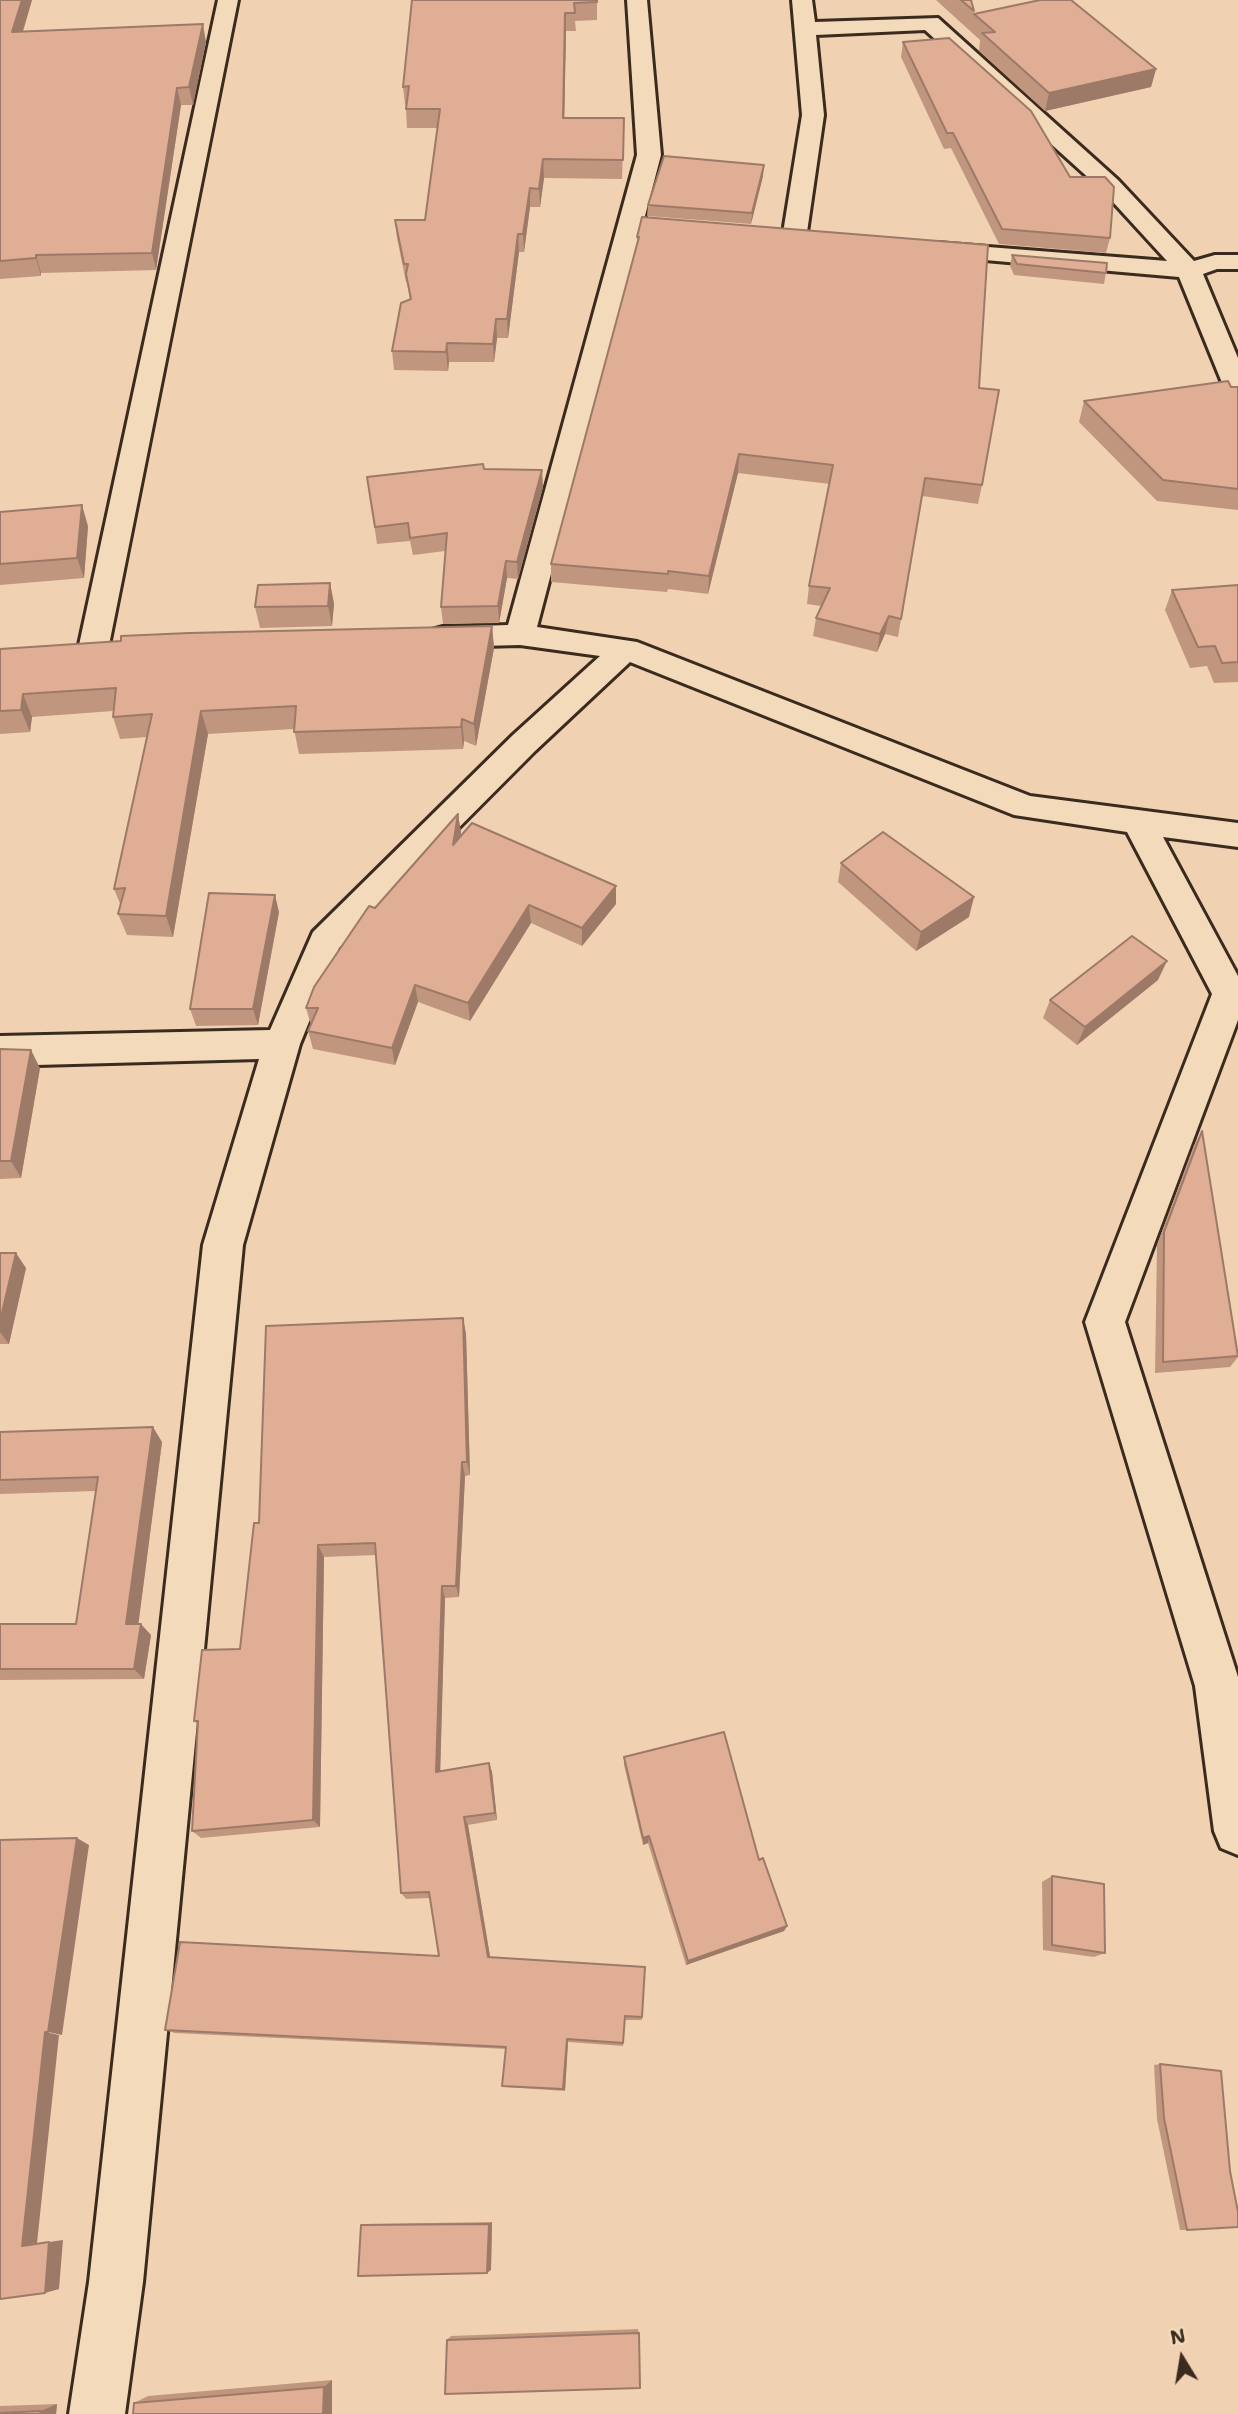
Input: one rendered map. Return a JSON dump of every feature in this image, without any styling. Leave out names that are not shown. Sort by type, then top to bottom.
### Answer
[{"type":"street","points":[[94,645],[228,0]]},
{"type":"street","points":[[520,635],[649,155],[637,0]]},
{"type":"street","points":[[794,239],[813,115],[802,0]]},
{"type":"street","points":[[806,29],[930,23],[1110,185],[1189,270],[1238,390]]},
{"type":"street","points":[[631,224],[658,226]]},
{"type":"street","points":[[767,236],[821,241]]},
{"type":"street","points":[[917,248],[1189,270],[1216,262],[1238,262]]},
{"type":"street","points":[[410,638],[520,635],[626,649],[1026,807],[1238,835]]},
{"type":"street","points":[[97,2414],[116,2282],[223,1245],[282,1044],[325,941],[524,743],[626,649]]},
{"type":"street","points":[[1139,824],[1230,994],[1105,1322],[1218,1686],[1238,1831]]},
{"type":"street","points":[[0,1051],[282,1044]]},
{"type":"building","points":[[0,0],[22,0],[12,32],[203,24],[189,87],[177,88],[152,253],[36,255],[36,258],[0,261]]},
{"type":"building","points":[[412,0],[597,0],[574,3],[575,13],[565,13],[563,118],[624,118],[623,160],[543,159],[539,189],[530,188],[523,234],[518,234],[507,319],[496,319],[493,344],[447,343],[446,352],[392,351],[401,303],[411,299],[406,274],[408,264],[404,264],[395,220],[425,220],[440,109],[406,109],[409,86],[403,87]]},
{"type":"building","points":[[961,0],[971,0],[974,11]]},
{"type":"building","points":[[1040,0],[1071,0],[1156,69],[1049,93],[982,33],[995,32],[974,14]]},
{"type":"building","points":[[949,38],[1031,111],[1070,177],[1105,177],[1114,187],[1110,238],[1002,229],[953,133],[947,133],[903,42]]},
{"type":"building","points":[[664,156],[764,165],[752,213],[648,205]]},
{"type":"building","points":[[642,217],[988,245],[979,388],[999,390],[982,485],[925,478],[901,619],[889,616],[880,634],[816,618],[830,588],[809,586],[833,465],[739,454],[709,576],[551,564],[639,237]]},
{"type":"building","points":[[1012,255],[1107,263],[1106,273],[1017,264]]},
{"type":"building","points":[[1228,381],[1231,387],[1238,387],[1238,489],[1163,480],[1084,401]]},
{"type":"building","points":[[483,464],[484,469],[542,470],[517,562],[506,561],[498,606],[441,607],[447,533],[410,538],[408,523],[375,527],[367,477]]},
{"type":"building","points":[[82,505],[77,558],[0,564],[0,512]]},
{"type":"building","points":[[330,583],[328,606],[255,607],[258,585]]},
{"type":"building","points":[[1238,585],[1238,662],[1222,663],[1215,646],[1198,647],[1172,590]]},
{"type":"building","points":[[492,626],[474,724],[462,719],[461,727],[294,732],[296,706],[201,711],[166,916],[118,914],[125,888],[114,889],[152,714],[113,717],[116,688],[23,694],[21,710],[0,711],[0,649],[121,641],[121,636]]},
{"type":"building","points":[[458,814],[453,845],[472,823],[616,886],[582,928],[529,905],[468,1003],[415,985],[392,1048],[308,1031],[318,1008],[306,1008],[314,987],[369,906],[375,908]]},
{"type":"building","points":[[883,832],[974,897],[921,932],[841,863]]},
{"type":"building","points":[[209,893],[275,895],[253,1009],[190,1009]]},
{"type":"building","points":[[1132,936],[1167,961],[1085,1027],[1050,1000]]},
{"type":"building","points":[[0,1049],[31,1050],[11,1161],[0,1161]]},
{"type":"building","points":[[1202,1131],[1238,1356],[1163,1362],[1164,1232]]},
{"type":"building","points":[[0,1253],[16,1253],[0,1321]]},
{"type":"building","points":[[463,1318],[467,1462],[462,1462],[456,1586],[442,1586],[436,1772],[489,1763],[495,1813],[464,1817],[488,1957],[645,1967],[642,2017],[625,2016],[623,2043],[567,2039],[563,2089],[502,2086],[506,2047],[165,2030],[180,1942],[439,1956],[429,1892],[401,1893],[375,1543],[318,1545],[313,1820],[192,1831],[198,1721],[194,1721],[202,1650],[240,1649],[254,1523],[259,1523],[266,1326]]},
{"type":"building","points":[[153,1427],[126,1624],[141,1624],[134,1669],[0,1669],[0,1624],[76,1624],[98,1477],[0,1480],[0,1432]]},
{"type":"building","points":[[724,1732],[759,1860],[763,1858],[787,1926],[688,1961],[649,1836],[643,1838],[624,1757]]},
{"type":"building","points":[[77,1838],[48,2032],[45,2032],[22,2246],[49,2242],[45,2293],[0,2299],[0,1840]]},
{"type":"building","points":[[1052,1876],[1104,1884],[1105,1953],[1052,1945]]},
{"type":"building","points":[[1160,2064],[1221,2071],[1238,2227],[1187,2230],[1164,2118]]},
{"type":"building","points":[[489,2224],[487,2273],[358,2276],[361,2225]]},
{"type":"building","points":[[639,2333],[640,2388],[445,2394],[447,2340]]},
{"type":"building","points":[[324,2387],[323,2414],[133,2414],[134,2403]]},
{"type":"building","points":[[41,2411],[40,2414],[0,2414],[0,2413]]}]
